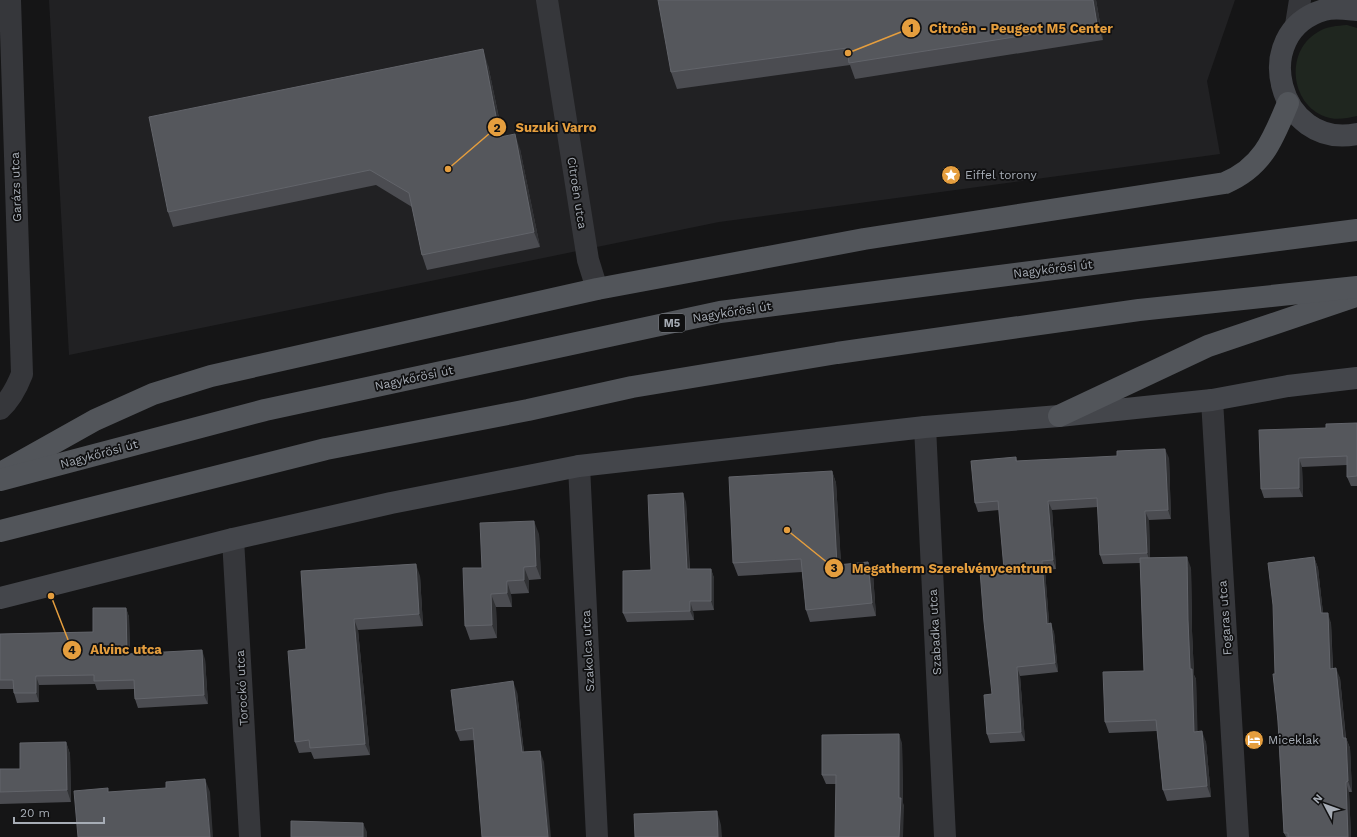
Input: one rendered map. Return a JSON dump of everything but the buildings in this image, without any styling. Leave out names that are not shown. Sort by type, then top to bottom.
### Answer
[{"type":"main road","points":[[1357,10],[1342,8],[1325,10],[1310,15],[1296,25],[1284,46],[1280,62],[1280,82],[1288,103],[1300,119],[1316,130],[1336,135],[1357,134]]},
{"type":"main road","points":[[0,473],[95,420],[153,394],[203,379],[299,356],[597,289],[864,239],[1225,183],[1238,177],[1249,169],[1266,150],[1288,103]]},
{"type":"main road","name":"Nagykőrösi út","points":[[0,480],[265,410],[720,312],[1357,230]]},
{"type":"main road","points":[[0,531],[326,449],[528,410],[632,387],[837,353],[1139,310],[1357,287]]},
{"type":"main road","points":[[1059,416],[1208,346],[1357,295]]},
{"type":"main road","points":[[0,598],[233,539],[391,503],[579,466],[925,427],[1059,416],[1212,400],[1288,386],[1357,378]]},
{"type":"street","name":"Garázs utca","points":[[7,402],[18,385],[22,374],[10,0]]},
{"type":"street","name":"Citroën utca","points":[[547,0],[588,260],[597,289]]},
{"type":"street","points":[[1296,25],[1300,0]]},
{"type":"street","points":[[1350,0],[1357,10]]},
{"type":"street","name":"Fogaras utca","points":[[1212,400],[1238,837]]},
{"type":"street","name":"Szabadka utca","points":[[925,427],[945,837]]},
{"type":"street","name":"Szakolca utca","points":[[579,466],[597,837]]},
{"type":"street","name":"Torockó utca","points":[[233,539],[250,837]]},
{"type":"shaded area","points":[[49,0],[1235,0],[1207,81],[1220,154],[719,222],[69,355]]},
{"type":"shaded area","points":[[1347,25],[1357,28],[1357,116],[1333,119],[1317,113],[1307,104],[1300,92],[1296,79],[1296,66],[1300,53],[1307,41],[1318,32],[1328,27]]},
{"type":"place","name":"Citroën - Peugeot M5 Center","points":[[848,53]]},
{"type":"place","name":"Suzuki Varro","points":[[448,169]]},
{"type":"place","name":"Eiffel torony","points":[[951,175]]},
{"type":"place","name":"Megatherm Szerelvénycentrum","points":[[787,530]]},
{"type":"place","name":"Alvinc utca","points":[[51,596]]},
{"type":"place","name":"Miceklak","points":[[1254,740]]}]
